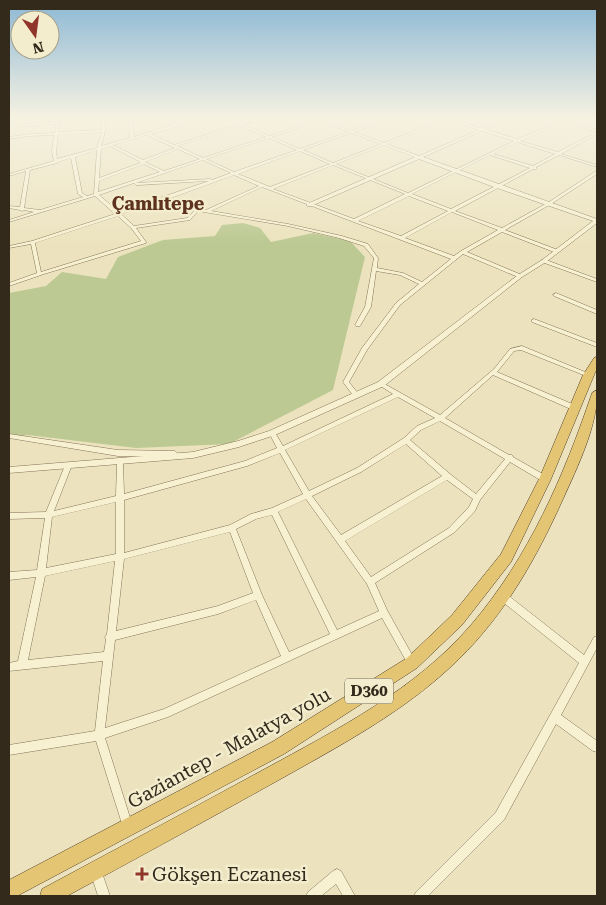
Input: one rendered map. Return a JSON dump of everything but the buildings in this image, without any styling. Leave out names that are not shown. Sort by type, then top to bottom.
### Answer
[{"type":"highway","name":"Gaziantep - Malatya yolu","points":[[9,890],[278,748],[412,663],[457,620],[506,558],[546,479],[588,375],[597,360]]},
{"type":"highway","name":"D360","points":[[49,896],[358,728],[428,679],[475,631],[525,563],[565,483],[594,417],[597,393]]},
{"type":"street","points":[[9,175],[61,160]]},
{"type":"street","points":[[74,160],[80,194],[86,197]]},
{"type":"street","points":[[96,194],[99,160]]},
{"type":"street","points":[[139,160],[163,172]]},
{"type":"street","points":[[98,180],[146,160]]},
{"type":"street","points":[[9,222],[200,160]]},
{"type":"street","points":[[207,160],[309,205],[454,258]]},
{"type":"street","points":[[9,247],[34,242],[272,160]]},
{"type":"street","points":[[325,160],[556,251]]},
{"type":"street","points":[[269,189],[339,160]]},
{"type":"street","points":[[309,205],[409,160]]},
{"type":"street","points":[[429,160],[597,221]]},
{"type":"street","points":[[354,221],[478,160]]},
{"type":"street","points":[[510,160],[535,168]]},
{"type":"street","points":[[401,238],[451,209],[549,160]]},
{"type":"street","points":[[579,160],[597,166]]},
{"type":"street","points":[[22,210],[28,169]]},
{"type":"street","points":[[357,396],[346,382],[364,349],[398,304],[462,252],[550,204],[597,172]]},
{"type":"street","points":[[126,185],[216,180]]},
{"type":"street","points":[[206,212],[262,186]]},
{"type":"street","points":[[9,286],[39,272],[101,257],[144,242],[133,226],[96,194]]},
{"type":"street","points":[[155,202],[196,211],[268,220],[357,242],[372,250],[376,258],[368,307],[358,325]]},
{"type":"street","points":[[9,207],[41,212]]},
{"type":"street","points":[[133,226],[188,219],[196,211]]},
{"type":"street","points":[[9,470],[192,455],[239,444],[272,433],[381,384],[520,276],[544,262],[597,221]]},
{"type":"street","points":[[34,242],[39,272]]},
{"type":"street","points":[[462,252],[520,276]]},
{"type":"street","points":[[544,262],[597,281]]},
{"type":"street","points":[[374,268],[401,274],[422,284]]},
{"type":"street","points":[[556,295],[597,312]]},
{"type":"street","points":[[534,321],[597,345]]},
{"type":"street","points":[[9,576],[41,573],[120,557],[232,528],[254,516],[274,511],[359,470],[406,440],[419,428],[441,418],[493,373],[512,350],[522,348],[588,375]]},
{"type":"street","points":[[493,373],[575,408]]},
{"type":"street","points":[[381,384],[546,479]]},
{"type":"street","points":[[9,516],[49,515],[120,498],[248,463],[282,450],[398,394]]},
{"type":"street","points":[[272,433],[307,494],[370,582],[384,613],[412,663]]},
{"type":"street","points":[[9,436],[118,453],[192,455]]},
{"type":"street","points":[[406,440],[447,476],[478,498]]},
{"type":"street","points":[[370,582],[452,530],[472,509],[478,498],[510,457]]},
{"type":"street","points":[[120,462],[120,557],[109,636],[99,735],[128,828]]},
{"type":"street","points":[[22,665],[41,573],[49,515],[68,465]]},
{"type":"street","points":[[340,540],[447,476]]},
{"type":"street","points":[[274,511],[335,636]]},
{"type":"street","points":[[232,528],[258,595],[287,658]]},
{"type":"street","points":[[109,636],[218,610],[258,595]]},
{"type":"street","points":[[502,596],[584,661]]},
{"type":"street","points":[[9,750],[99,735],[165,714],[384,613]]},
{"type":"street","points":[[420,896],[500,816],[597,640]]},
{"type":"street","points":[[9,667],[107,656]]},
{"type":"street","points":[[554,718],[597,747]]},
{"type":"street","points":[[96,870],[104,896]]},
{"type":"street","points":[[312,896],[337,875],[349,896]]},
{"type":"green space","points":[[243,223],[260,228],[271,242],[313,233],[350,241],[365,257],[333,390],[229,444],[136,448],[28,435],[9,438],[9,293],[46,286],[62,272],[106,279],[118,257],[163,240],[215,236],[222,225]]},
{"type":"place","name":"Gökşen Eczanesi","points":[[142,874]]},
{"type":"district","name":"Çamlıtepe","points":[[158,203]]}]
